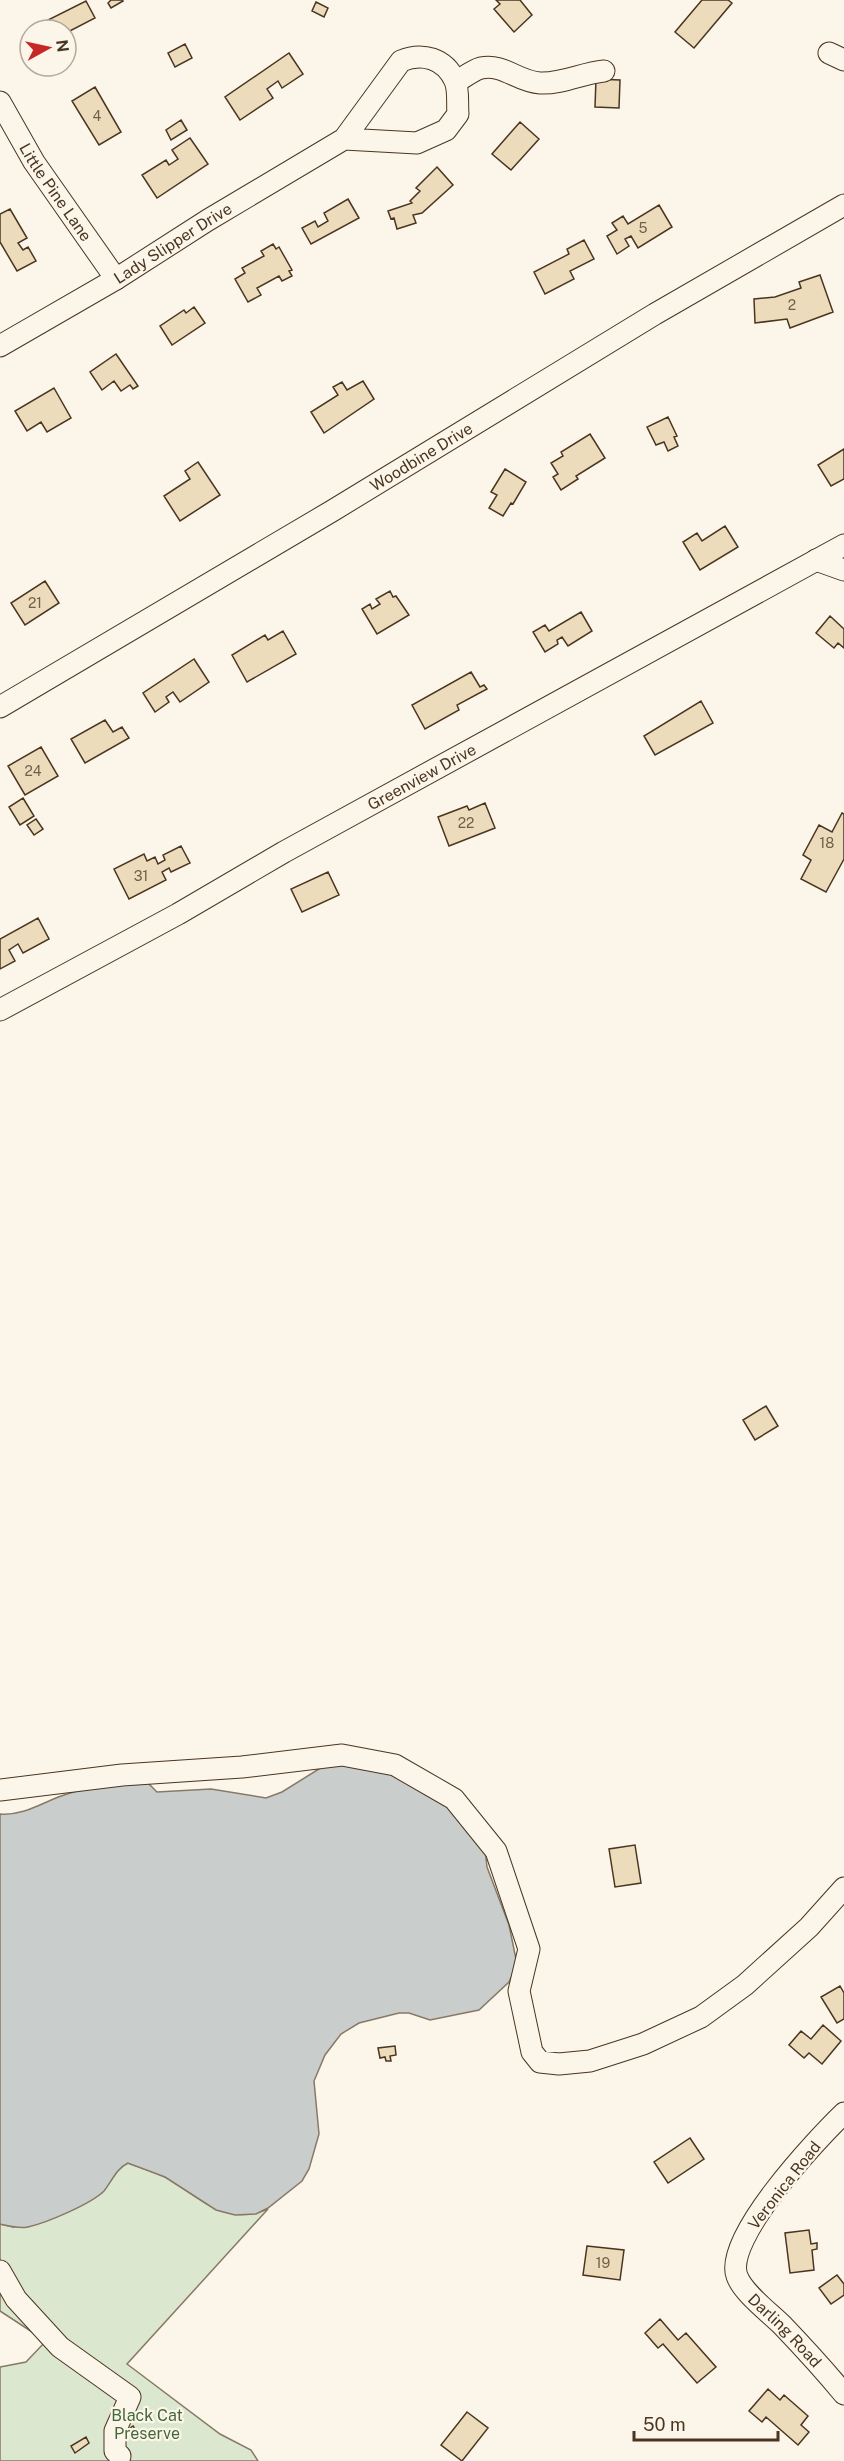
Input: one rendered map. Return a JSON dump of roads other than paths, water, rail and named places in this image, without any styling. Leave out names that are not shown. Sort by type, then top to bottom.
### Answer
[{"type":"street","points":[[413,56],[442,62],[456,82],[458,114],[446,130],[417,143],[344,139],[401,61],[413,56]]},
{"type":"street","points":[[456,82],[480,68],[503,69],[528,82],[540,83],[572,80],[592,72],[604,71]]},
{"type":"street","name":"Little Pine Lane","points":[[0,102],[34,162],[116,279]]},
{"type":"street","name":"Lady Slipper Drive","points":[[0,346],[116,279],[208,220],[344,139]]},
{"type":"street","name":"Woodbine Drive","points":[[0,707],[332,511],[656,314],[844,205]]},
{"type":"street","name":"Greenview Drive","points":[[0,1010],[844,545]]},
{"type":"street","points":[[816,560],[844,570]]},
{"type":"street","points":[[0,1790],[122,1775],[242,1767],[342,1755],[395,1765],[454,1799],[496,1851],[529,1949],[519,1991],[532,2052],[540,2062],[559,2064],[590,2061],[644,2044],[701,2017],[745,1985],[809,1927],[844,1888]]},
{"type":"street","name":"Veronica Road","points":[[736,2262],[742,2241],[768,2200],[844,2114]]},
{"type":"street","name":"Darling Road","points":[[736,2262],[737,2277],[750,2294],[796,2340],[844,2394]]},
{"type":"street","points":[[0,2271],[16,2300],[60,2347],[130,2397],[115,2431],[115,2451],[120,2456]]},
{"type":"park label","name":"Black Cat Preserve","points":[[147,2424]]}]
